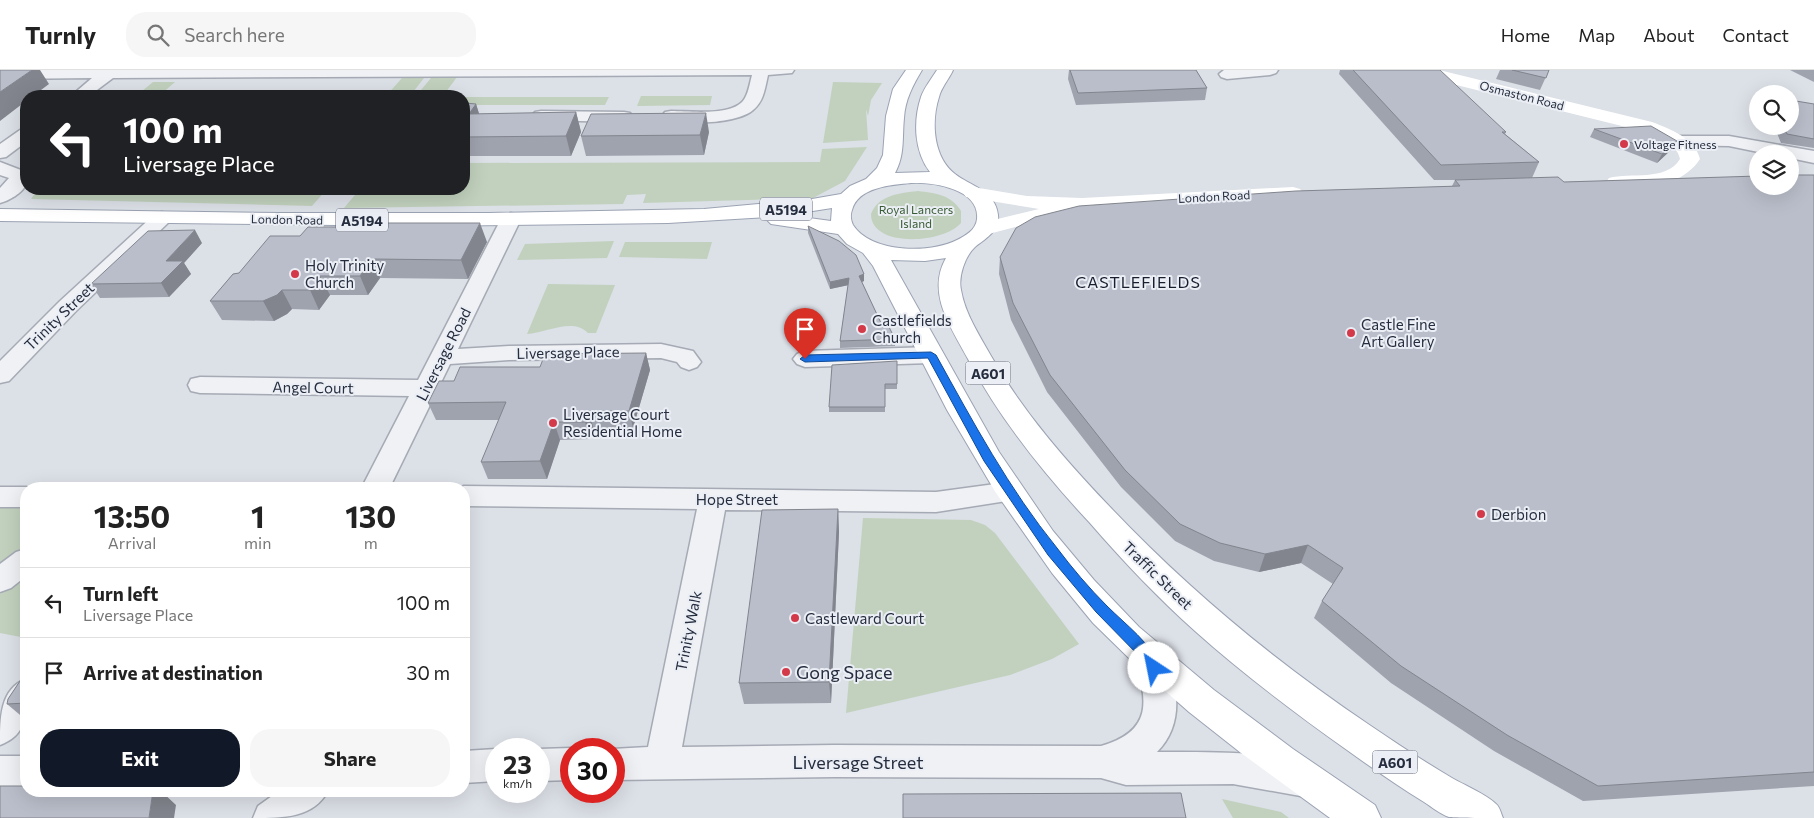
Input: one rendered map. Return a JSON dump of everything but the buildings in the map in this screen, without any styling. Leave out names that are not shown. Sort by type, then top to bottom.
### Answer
[{"type":"main road","points":[[873,184],[886,171],[893,156],[895,116],[902,89],[914,70]]},
{"type":"main road","points":[[945,70],[930,96],[926,121],[926,141],[936,167],[950,181],[973,193],[987,209],[988,213],[976,236]]},
{"type":"main road","name":"Osmaston Road","points":[[1418,70],[1626,120],[1656,130],[1678,141]]},
{"type":"main road","points":[[1596,183],[1645,182],[1672,174],[1686,166],[1690,157],[1689,151],[1678,141]]},
{"type":"main road","points":[[845,229],[840,213],[848,199],[858,190],[896,178],[921,177],[950,181]]},
{"type":"main road","name":"London Road","points":[[973,193],[1027,202],[1082,204],[1178,197],[1310,192]]},
{"type":"main road","name":"London Road","points":[[0,215],[335,220],[724,215],[805,207],[848,199]]},
{"type":"main road","name":"London Road","points":[[976,236],[1082,204]]},
{"type":"main road","name":"London Road","points":[[724,215],[845,229]]},
{"type":"main road","name":"A601","points":[[845,229],[851,237],[872,248],[895,254],[921,255],[946,252],[976,236]]},
{"type":"main road","name":"Traffic Street","points":[[976,236],[956,260],[949,280],[949,288],[958,314],[999,392],[1073,487],[1166,584],[1240,650],[1362,740],[1415,776],[1484,818]]},
{"type":"main road","name":"A601","points":[[872,248],[886,267],[931,355],[988,458],[1052,552],[1076,581],[1150,657],[1209,707],[1362,818]]},
{"type":"street","points":[[5,74],[786,70]]},
{"type":"street","points":[[1227,74],[1270,70]]},
{"type":"street","points":[[656,116],[722,115],[742,110],[752,100],[761,71]]},
{"type":"street","points":[[87,90],[110,73]]},
{"type":"street","points":[[522,116],[638,116]]},
{"type":"street","points":[[0,153],[20,138]]},
{"type":"street","points":[[1678,141],[1729,141],[1814,157]]},
{"type":"street","points":[[0,168],[20,176],[16,185],[0,197]]},
{"type":"street","name":"Trinity Street","points":[[0,374],[68,306],[162,218]]},
{"type":"street","name":"Liversage Road","points":[[379,482],[443,357],[510,219]]},
{"type":"street","name":"Liversage Place","points":[[443,357],[509,353],[661,351],[685,356],[689,362]]},
{"type":"street","points":[[805,359],[931,355]]},
{"type":"street","name":"Angel Court","points":[[200,385],[426,388]]},
{"type":"street","name":"Hope Street","points":[[470,496],[936,502],[1010,492]]},
{"type":"street","points":[[0,497],[20,497]]},
{"type":"street","name":"Trinity Walk","points":[[662,763],[713,499]]},
{"type":"street","points":[[0,580],[20,565]]},
{"type":"street","name":"Liversage Street","points":[[1102,762],[1126,754],[1141,745],[1156,725],[1160,698],[1158,679],[1150,657]]},
{"type":"street","points":[[0,730],[20,702]]},
{"type":"street","name":"Liversage Street","points":[[625,764],[1102,762],[1126,769],[1233,768],[1309,781]]},
{"type":"street","points":[[470,767],[485,766]]},
{"type":"street","points":[[0,772],[20,772]]},
{"type":"street","points":[[271,818],[301,797]]},
{"type":"green space","points":[[457,77],[447,90],[421,90],[431,78]]},
{"type":"green space","points":[[402,78],[424,78],[415,90],[391,90]]},
{"type":"green space","points":[[153,82],[175,82],[166,90],[143,90]]},
{"type":"green space","points":[[833,82],[882,83],[871,100],[868,116],[866,109],[868,140],[823,143]]},
{"type":"green space","points":[[641,96],[712,96],[710,105],[637,106]]},
{"type":"green space","points":[[470,97],[609,97],[605,105],[470,105]]},
{"type":"green space","points":[[867,147],[845,181],[813,198],[643,203],[646,194],[627,195],[623,204],[344,208],[355,195],[470,195],[470,163],[820,162],[822,149]]},
{"type":"green space","name":"Royal Lancers Island","points":[[918,191],[937,194],[953,201],[961,211],[961,223],[952,230],[939,235],[909,239],[883,233],[874,225],[871,214],[874,208],[884,199],[890,196]]},
{"type":"green space","points":[[34,195],[322,195],[312,206],[31,199]]},
{"type":"green space","points":[[614,241],[607,258],[517,260],[525,244]]},
{"type":"green space","points":[[625,242],[712,242],[707,259],[619,257]]},
{"type":"green space","points":[[548,284],[615,285],[596,333],[588,333],[582,328],[575,326],[567,326],[527,334]]},
{"type":"green space","points":[[0,507],[20,507],[20,551],[0,563]]},
{"type":"green space","points":[[863,518],[971,520],[985,525],[995,533],[1079,644],[1052,659],[1010,675],[846,713]]},
{"type":"green space","points":[[20,577],[20,637],[0,633],[0,594]]},
{"type":"green space","points":[[1222,799],[1281,812],[1289,818],[1233,818]]},
{"type":"place","name":"Voltage Fitness","points":[[1624,144]]},
{"type":"place","name":"Holy Trinity Church","points":[[295,274]]},
{"type":"place","name":"Castlefields Church","points":[[862,329]]},
{"type":"place","name":"Castle Fine Art Gallery","points":[[1351,333]]},
{"type":"place","name":"Liversage Court Residential Home","points":[[553,423]]},
{"type":"place","name":"Derbion","points":[[1481,514]]},
{"type":"place","name":"Castleward Court","points":[[795,618]]},
{"type":"place","name":"Gong Space","points":[[786,672]]},
{"type":"district","name":"CASTLEFIELDS","points":[[1138,281]]},
{"type":"route","points":[[805,359],[931,355],[988,458],[1052,552],[1100,608],[1150,657],[1154,668]]}]
